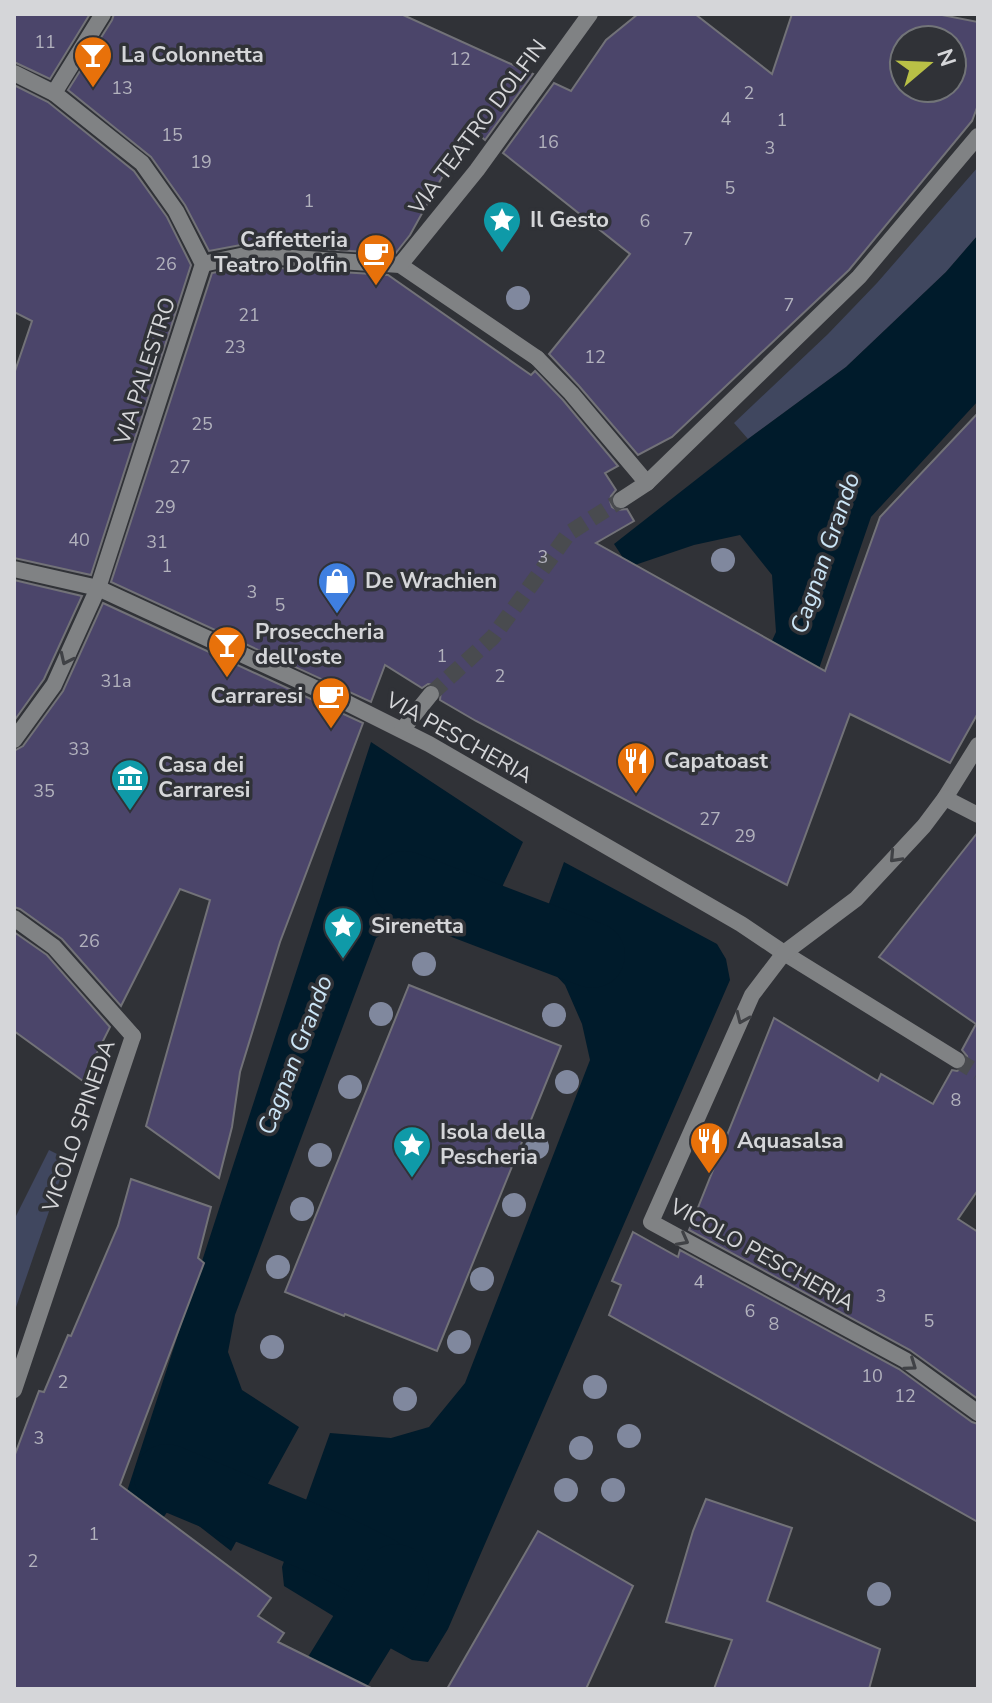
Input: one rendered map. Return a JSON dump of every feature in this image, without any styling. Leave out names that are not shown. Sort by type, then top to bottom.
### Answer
[{"type":"street","points":[[54,93],[103,14]]},
{"type":"street","name":"VIA TEATRO DOLFIN","points":[[400,265],[477,170],[590,14]]},
{"type":"street","points":[[14,73],[54,93],[142,163],[176,211],[203,264],[245,255],[400,265],[537,358],[571,393],[647,483]]},
{"type":"street","points":[[621,500],[647,483],[859,277],[978,136]]},
{"type":"street","name":"VIA PALESTRO","points":[[14,740],[54,685],[98,588],[203,264]]},
{"type":"street","name":"VIA PESCHERIA","points":[[14,569],[98,588],[429,744],[741,924],[957,1060]]},
{"type":"street","points":[[402,730],[431,694]]},
{"type":"street","points":[[784,953],[856,899],[924,826],[978,745]]},
{"type":"street","points":[[945,798],[978,815]]},
{"type":"street","name":"VICOLO SPINEDA","points":[[14,918],[54,947],[133,1036],[14,1390]]},
{"type":"street","name":"VICOLO PESCHERIA","points":[[784,953],[752,995],[651,1222],[905,1360],[978,1413]]},
{"type":"shaded area","points":[[978,167],[978,235],[946,272],[846,367],[748,439],[734,423],[877,283]]},
{"type":"shaded area","points":[[49,1150],[67,1159],[14,1313],[14,1220]]},
{"type":"water","points":[[978,235],[978,401],[871,517],[811,692],[759,669],[776,632],[772,575],[740,535],[694,545],[629,567],[614,544],[846,367],[946,272]]},
{"type":"water","points":[[371,742],[523,842],[479,937],[410,918],[376,938],[235,1315],[228,1352],[242,1390],[299,1427],[231,1551],[172,1505],[127,1570],[105,1559]]},
{"type":"water","points":[[564,862],[717,944],[726,959],[730,980],[448,1629],[428,1662],[412,1660],[284,1586],[282,1567],[330,1433],[391,1438],[429,1427],[465,1383],[590,1060],[582,1024],[565,985],[532,950]]},
{"type":"building","points":[[14,14],[90,14],[50,79],[14,62]]},
{"type":"building","points":[[114,14],[401,14],[533,74],[485,140],[470,127],[410,235],[395,254],[246,244],[209,251],[185,205],[151,157],[68,90]]},
{"type":"building","points":[[638,14],[695,14],[772,74],[792,14],[937,14],[978,22],[978,105],[972,121],[849,270],[672,437],[638,455],[549,354],[630,254],[503,153],[554,83],[571,91],[606,40]]},
{"type":"building","points":[[14,85],[48,102],[134,171],[167,217],[191,265],[91,575],[14,558],[14,374],[32,321],[14,312]]},
{"type":"building","points":[[246,266],[388,275],[531,375],[535,371],[618,466],[605,473],[616,490],[610,501],[617,510],[627,509],[634,521],[596,543],[825,671],[880,517],[978,413],[978,713],[950,763],[850,714],[787,885],[476,721],[440,700],[441,691],[437,685],[428,684],[422,688],[385,665],[371,702],[111,582],[212,273]]},
{"type":"building","points":[[14,580],[82,596],[44,679],[14,721]]},
{"type":"building","points":[[103,603],[363,723],[280,942],[240,1072],[232,1127],[219,1178],[146,1126],[210,900],[180,889],[121,1006],[62,939],[14,907],[14,751],[23,746],[63,691]]},
{"type":"building","points":[[978,832],[978,1190],[958,1219],[978,1232],[978,1399],[910,1350],[689,1230],[774,1018],[878,1081],[881,1074],[933,1104],[952,1070],[966,1066],[967,1056],[962,1050],[976,1024],[879,957]]},
{"type":"building","points":[[14,932],[47,955],[110,1027],[83,1081],[14,1031]]},
{"type":"building","points":[[409,985],[561,1046],[437,1351],[285,1292]]},
{"type":"building","points":[[131,1179],[211,1207],[198,1258],[204,1263],[120,1485],[271,1598],[258,1616],[284,1633],[278,1642],[373,1689],[14,1689],[14,1457],[39,1391],[44,1392],[68,1335],[71,1336],[118,1226]]},
{"type":"building","points":[[633,1232],[678,1257],[680,1250],[899,1369],[978,1424],[978,1522],[609,1315],[621,1285],[612,1281]]},
{"type":"building","points":[[706,1499],[792,1528],[767,1601],[880,1649],[869,1689],[714,1689],[732,1640],[666,1622],[693,1531]]},
{"type":"building","points":[[538,1531],[633,1586],[586,1689],[447,1689]]},
{"type":"waterway","name":"Cagnan Grando","points":[[405,884],[592,955]]},
{"type":"waterway","name":"Cagnan Grando","points":[[167,1477],[377,1568]]},
{"type":"waterway","name":"Cagnan Grando","points":[[327,1689],[396,1577]]},
{"type":"tunnel","points":[[431,694],[493,637],[569,533],[621,500]]},
{"type":"tunnel","points":[[957,1060],[978,1073]]},
{"type":"place","name":"La Colonnetta","points":[[93,89]]},
{"type":"place","name":"Il Gesto","points":[[502,254]]},
{"type":"place","name":"Caffetteria Teatro Dolfin","points":[[376,287]]},
{"type":"place","name":"De Wrachien","points":[[337,615]]},
{"type":"place","name":"Proseccheria dell'oste","points":[[227,679]]},
{"type":"place","name":"Carraresi","points":[[331,730]]},
{"type":"place","name":"Capatoast","points":[[636,795]]},
{"type":"place","name":"Casa dei Carraresi","points":[[130,812]]},
{"type":"place","name":"Sirenetta","points":[[343,960]]},
{"type":"place","name":"Aquasalsa","points":[[709,1175]]},
{"type":"place","name":"Isola della Pescheria","points":[[412,1179]]}]
